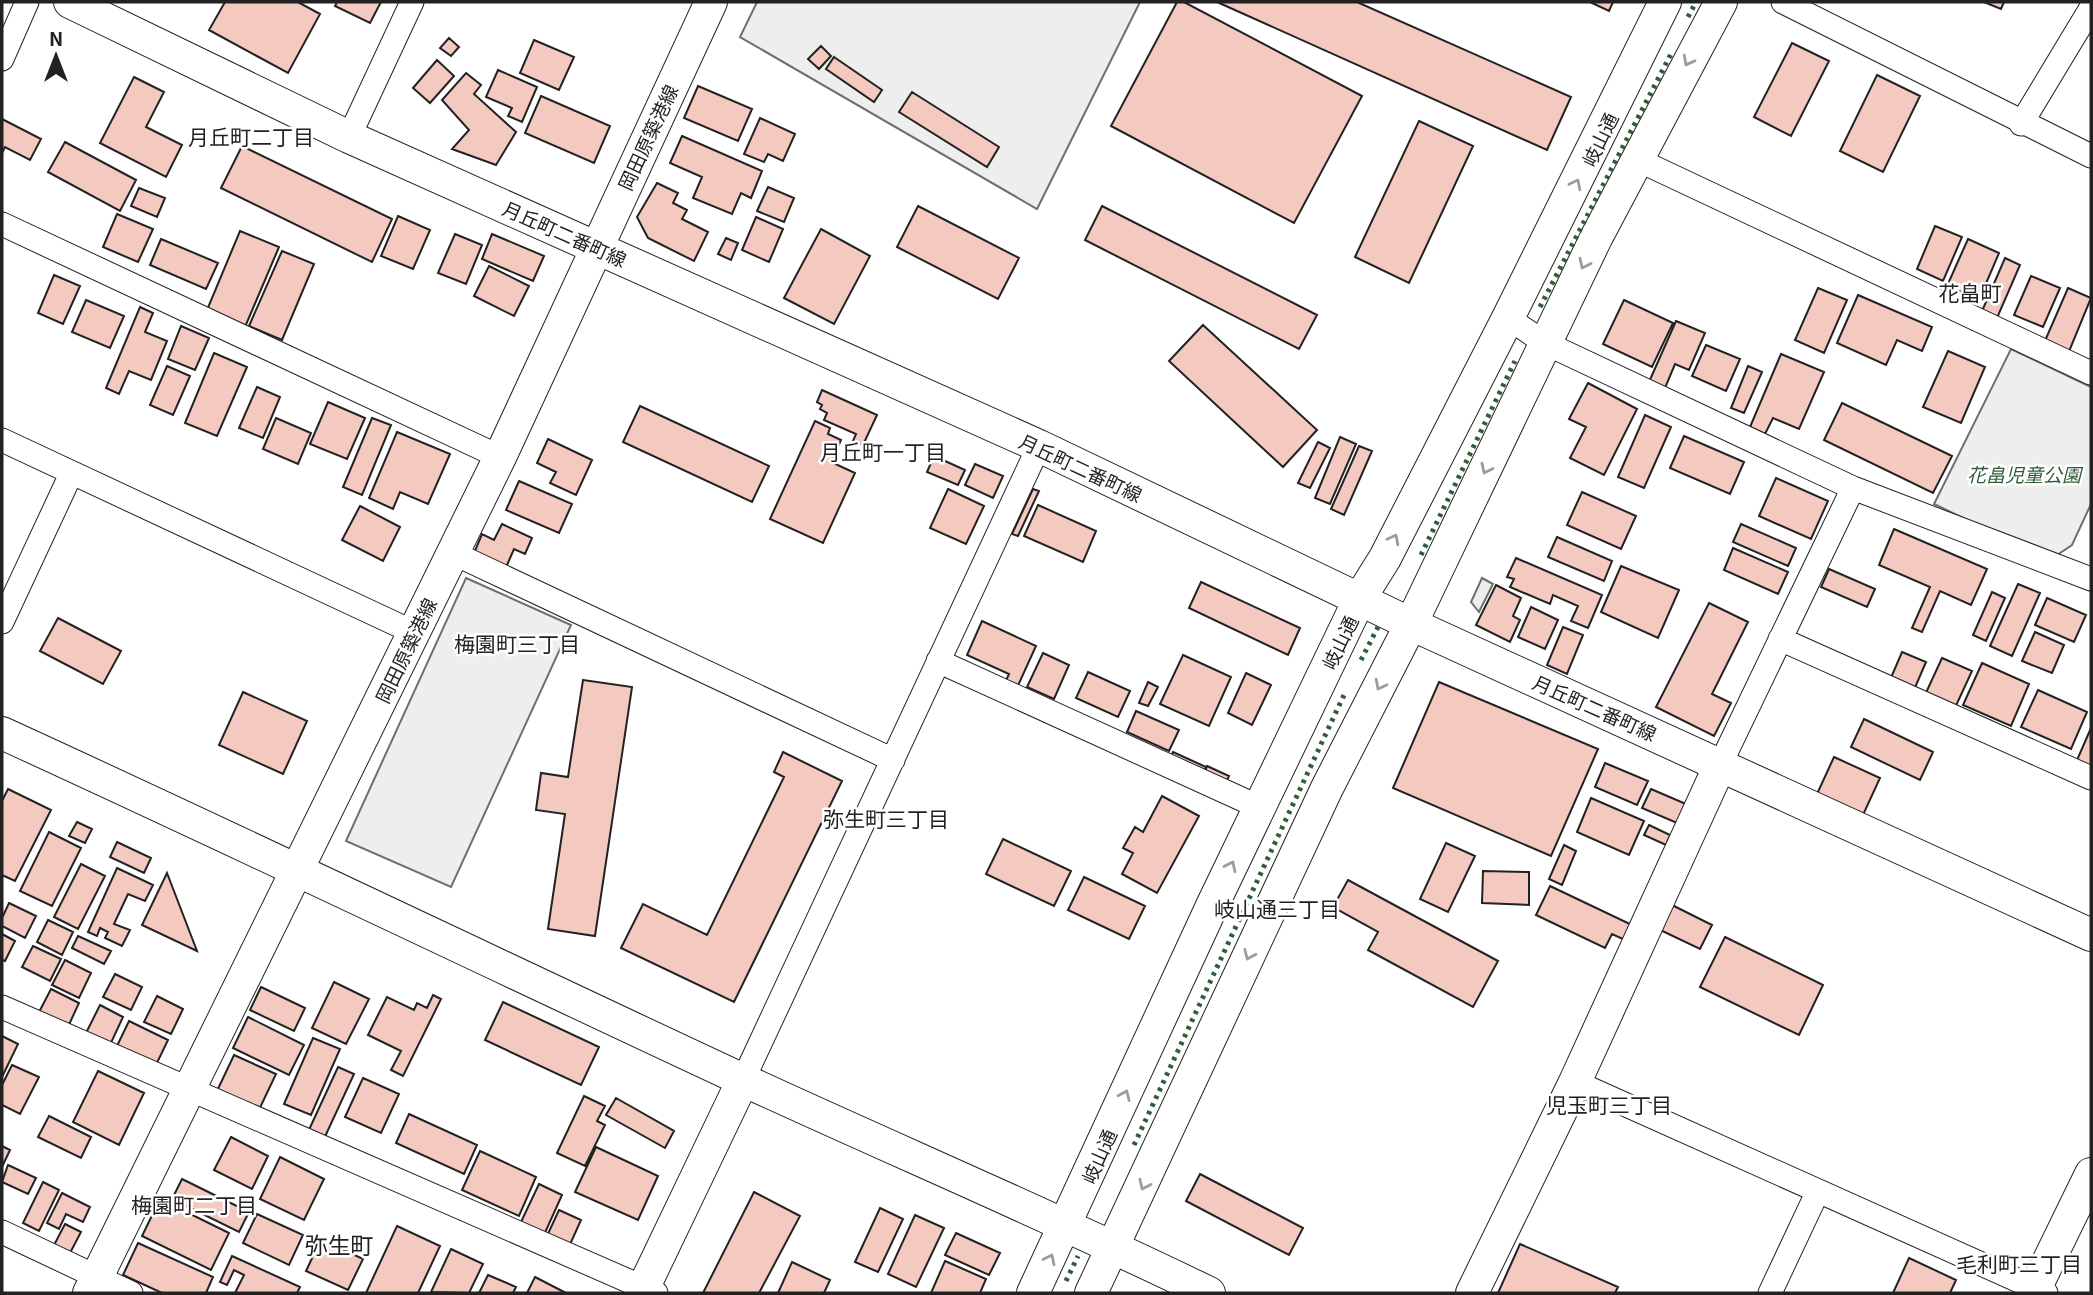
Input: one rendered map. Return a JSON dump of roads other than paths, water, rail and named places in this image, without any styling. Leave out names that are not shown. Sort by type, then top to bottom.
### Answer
[{"type":"street","points":[[2,58],[27,2]]},
{"type":"street","name":"月丘町二番町線","points":[[70,2],[349,137],[1039,446],[1411,624],[1721,763],[2091,935]]},
{"type":"street","points":[[349,137],[412,2]]},
{"type":"street","name":"岡田原築港線","points":[[93,1285],[500,457],[711,2]]},
{"type":"street","name":"岐山通","points":[[1033,1293],[1067,1225],[1259,807],[1360,598],[1385,558],[1508,318],[1665,2]]},
{"type":"street","points":[[1091,1293],[1327,788],[1411,624],[1636,159],[1721,2]]},
{"type":"street","points":[[1783,2],[2021,124],[2091,156]]},
{"type":"street","points":[[2021,124],[2091,8]]},
{"type":"street","points":[[1636,159],[2091,373]]},
{"type":"street","points":[[2,224],[500,457]]},
{"type":"street","points":[[1508,318],[1545,343],[1853,488],[2090,573]]},
{"type":"street","points":[[2,440],[413,632]]},
{"type":"street","points":[[2,1007],[647,1291],[1039,446]]},
{"type":"street","points":[[2,622],[71,474]]},
{"type":"street","points":[[1472,1293],[1575,1082],[1721,763],[1853,488]]},
{"type":"street","points":[[453,553],[893,760]]},
{"type":"street","points":[[1780,639],[2091,778]]},
{"type":"street","points":[[938,661],[1259,807]]},
{"type":"street","points":[[2,733],[298,868],[743,1080],[1067,1225],[1209,1293]]},
{"type":"street","points":[[1575,1082],[2038,1292],[2091,1174]]},
{"type":"street","points":[[1770,1293],[1817,1193]]},
{"type":"street","points":[[2,1232],[93,1285],[131,1293]]},
{"type":"district","name":"月丘町二丁目","points":[[251,136]]},
{"type":"district","name":"花畠町","points":[[1970,292]]},
{"type":"district","name":"月丘町一丁目","points":[[883,451]]},
{"type":"district","name":"梅園町三丁目","points":[[517,643]]},
{"type":"district","name":"弥生町三丁目","points":[[886,818]]},
{"type":"district","name":"岐山通三丁目","points":[[1277,908]]},
{"type":"district","name":"児玉町三丁目","points":[[1609,1104]]},
{"type":"district","name":"梅園町二丁目","points":[[194,1204]]},
{"type":"district","name":"弥生町","points":[[339,1244]]},
{"type":"district","name":"毛利町三丁目","points":[[2019,1263]]},
{"type":"park label","name":"花畠児童公園","points":[[2024,473]]}]
